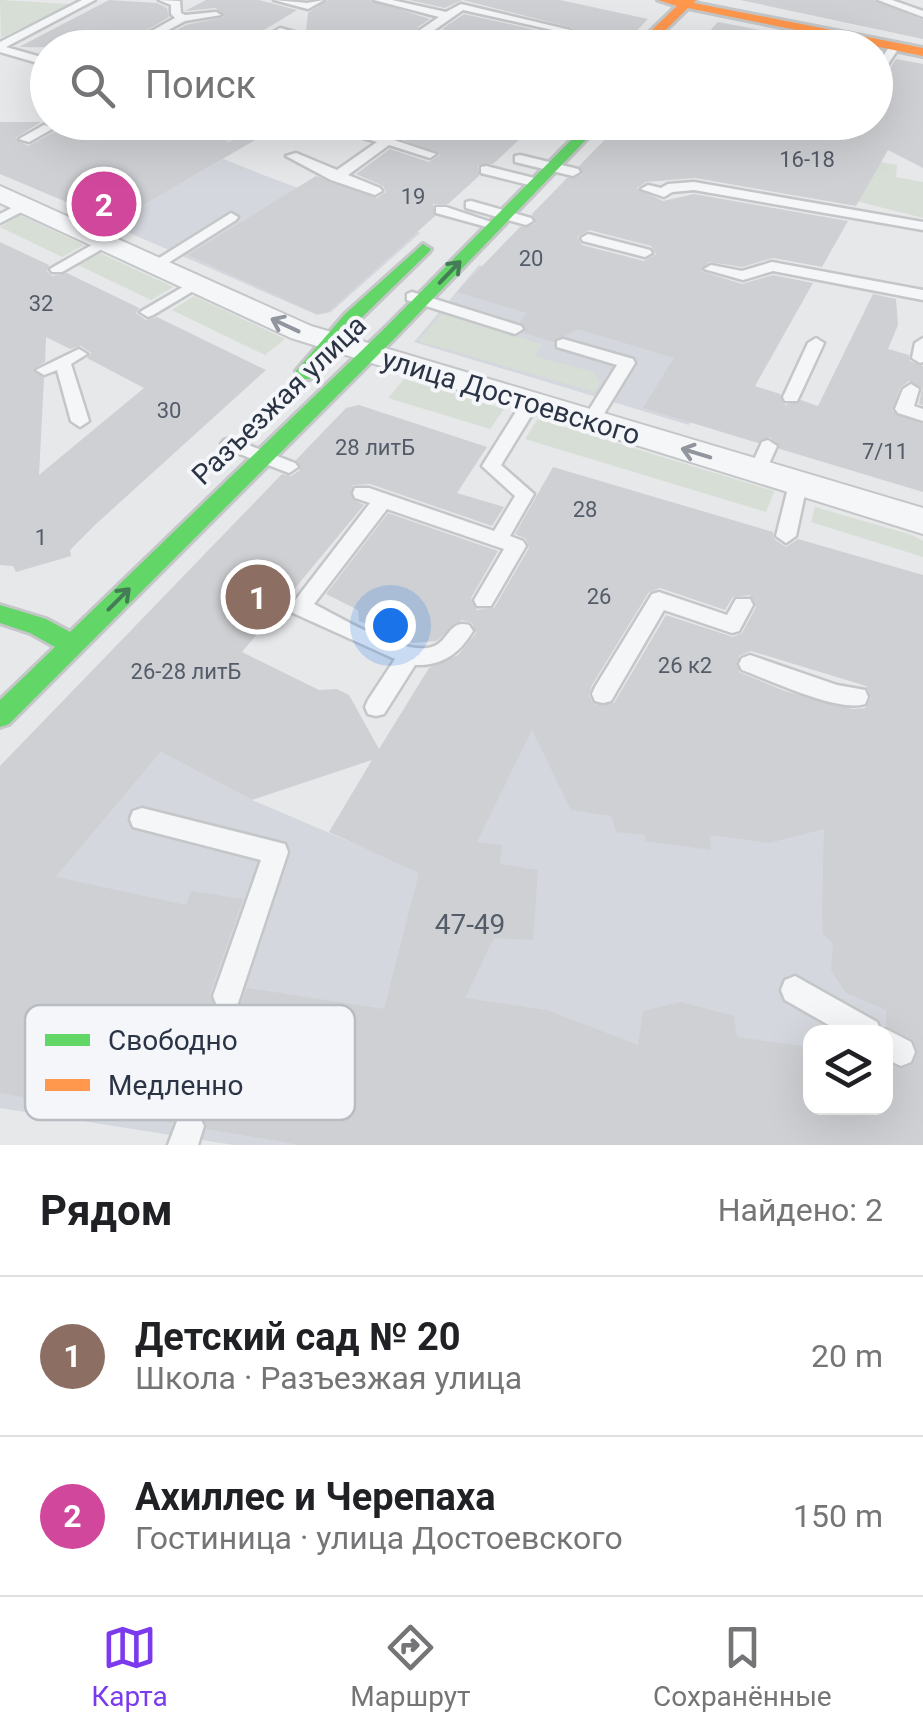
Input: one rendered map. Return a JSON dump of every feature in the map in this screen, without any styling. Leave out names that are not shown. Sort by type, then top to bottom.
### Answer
[{"type":"street","points":[[661,30],[693,3]]},
{"type":"street","points":[[679,30],[693,3]]},
{"type":"street","points":[[693,3],[809,30]]},
{"type":"street","points":[[893,49],[923,52]]},
{"type":"street","name":"Разъезжая улица","points":[[290,387],[457,210],[539,140]]},
{"type":"street","name":"Разъезжая улица","points":[[0,716],[423,300],[509,221],[581,140]]},
{"type":"street","name":"улица Достоевского","points":[[8,206],[104,242],[330,342],[590,421],[763,458],[798,484],[923,521]]},
{"type":"street","name":"Разъезжая улица","points":[[223,451],[254,421]]},
{"type":"street","points":[[0,614],[45,620],[72,645]]},
{"type":"street","points":[[12,650],[45,620]]},
{"type":"lane","points":[[34,30],[90,0]]},
{"type":"lane","points":[[168,0],[176,3],[176,14],[182,18]]},
{"type":"lane","points":[[279,0],[308,6],[320,0]]},
{"type":"lane","points":[[883,0],[918,15]]},
{"type":"lane","points":[[372,2],[448,16]]},
{"type":"lane","points":[[427,30],[461,7],[472,6],[569,27],[565,30]]},
{"type":"lane","points":[[160,30],[182,18],[216,15]]},
{"type":"lane","points":[[0,48],[30,32]]},
{"type":"lane","points":[[0,48],[30,57]]},
{"type":"lane","points":[[26,139],[30,137]]},
{"type":"lane","points":[[336,177],[387,140],[430,154]]},
{"type":"lane","points":[[292,156],[375,191]]},
{"type":"lane","points":[[503,168],[554,174]]},
{"type":"lane","points":[[503,168],[554,174]]},
{"type":"lane","points":[[648,189],[664,193],[668,188],[694,186],[923,226]]},
{"type":"lane","points":[[457,210],[509,221]]},
{"type":"lane","points":[[156,265],[231,217]]},
{"type":"lane","points":[[588,238],[645,252]]},
{"type":"lane","points":[[57,269],[104,242]]},
{"type":"lane","points":[[711,268],[743,276],[772,266],[923,296]]},
{"type":"lane","points":[[148,312],[196,284]]},
{"type":"lane","points":[[383,288],[515,329]]},
{"type":"lane","points":[[791,397],[816,342]]},
{"type":"lane","points":[[563,344],[627,363],[590,421]]},
{"type":"lane","points":[[44,370],[71,359],[80,421]]},
{"type":"lane","points":[[911,389],[904,410],[923,415]]},
{"type":"lane","points":[[498,540],[530,496],[491,466],[530,403]]},
{"type":"lane","points":[[223,451],[262,457],[289,467]]},
{"type":"lane","points":[[786,536],[798,484]]},
{"type":"lane","points":[[462,631],[448,649],[430,657],[409,656],[300,606],[372,497],[516,546],[484,600]]},
{"type":"lane","points":[[603,694],[659,600],[732,624],[744,605]]},
{"type":"lane","points":[[376,707],[409,656]]},
{"type":"lane","points":[[750,664],[857,697]]},
{"type":"lane","points":[[142,819],[276,852],[227,996]]},
{"type":"lane","points":[[794,990],[855,1025]]},
{"type":"shaded area","points":[[0,0],[70,4],[1,38]]},
{"type":"shaded area","points":[[223,159],[420,233],[331,312],[317,315],[109,224]]},
{"type":"shaded area","points":[[875,161],[897,165],[896,177],[923,182],[923,218],[852,200]]},
{"type":"shaded area","points":[[20,215],[84,245],[62,257],[0,227]]},
{"type":"shaded area","points":[[100,253],[173,287],[151,300],[78,265]]},
{"type":"shaded area","points":[[479,265],[743,335],[689,425],[414,342]]},
{"type":"shaded area","points":[[194,296],[285,339],[265,355],[172,310]]},
{"type":"shaded area","points":[[442,313],[542,344],[535,356],[593,372],[601,382],[594,392],[418,341]]},
{"type":"shaded area","points":[[404,379],[504,409],[490,429],[388,398]]},
{"type":"shaded area","points":[[538,419],[774,492],[766,512],[525,439]]},
{"type":"shaded area","points":[[815,507],[912,535],[923,541],[923,557],[811,522]]},
{"type":"shaded area","points":[[575,695],[923,817],[923,1145],[234,1145],[76,1120],[355,1120],[355,1005],[25,1005],[25,1112],[0,1108],[0,861],[56,877],[161,752],[252,800],[381,855],[482,831],[537,719]]},
{"type":"building","points":[[109,0],[157,3],[167,8],[169,17],[147,30],[52,30]]},
{"type":"building","points":[[206,0],[259,0],[297,10],[264,30],[177,30],[224,17],[216,8],[185,11]]},
{"type":"building","points":[[328,0],[370,0],[430,19],[418,30],[306,30],[308,13]]},
{"type":"building","points":[[409,0],[462,0],[445,8]]},
{"type":"building","points":[[462,0],[560,0],[648,19],[637,30],[573,28]]},
{"type":"building","points":[[740,0],[874,0],[923,20],[923,39]]},
{"type":"building","points":[[464,14],[536,30],[445,30],[442,29]]},
{"type":"building","points":[[718,22],[760,30],[711,30]]},
{"type":"building","points":[[896,59],[923,64],[923,168],[888,150],[856,206],[695,178],[646,182],[637,188],[663,201],[694,194],[848,221],[822,267],[773,258],[742,267],[709,262],[701,271],[742,284],[773,275],[813,283],[755,386],[780,394],[785,405],[801,400],[818,406],[873,294],[896,299],[898,325],[888,349],[909,355],[910,361],[923,366],[923,405],[919,404],[922,388],[909,381],[900,388],[892,411],[923,424],[923,492],[780,449],[770,437],[758,443],[643,408],[674,358],[578,329],[553,342],[524,333],[526,327],[520,322],[527,313],[457,292],[520,227],[535,224],[532,214],[567,178],[582,175],[579,166],[604,140],[893,140],[893,64]],"holes":[[[589,230],[651,246],[656,254],[644,261],[582,245],[577,237]]]},
{"type":"building","points":[[0,122],[30,122],[30,129],[15,138],[28,146],[39,140],[255,140],[114,222],[0,174]]},
{"type":"building","points":[[403,140],[519,140],[493,164],[478,165],[479,176],[448,204],[433,204],[435,216],[328,312],[317,314],[188,255],[316,176],[377,198],[386,192],[383,186],[356,174],[390,149],[429,162],[440,155]]},
{"type":"building","points":[[0,242],[49,265],[47,271],[52,276],[67,273],[139,308],[136,313],[146,320],[157,317],[266,370],[96,524],[70,550],[71,556],[16,572],[13,566],[0,565]],"holes":[[[46,337],[70,349],[81,346],[91,353],[87,358],[144,388],[39,475],[44,378],[33,369],[45,362]]]},
{"type":"building","points":[[359,405],[487,447],[457,493],[504,507],[492,526],[370,484],[353,485],[352,499],[364,505],[242,652],[319,690],[337,689],[349,695],[379,749],[429,668],[458,655],[476,633],[472,623],[462,620],[436,641],[413,643],[359,621],[358,610],[326,594],[388,513],[498,551],[471,598],[477,610],[494,608],[529,548],[526,539],[515,534],[553,467],[773,532],[774,539],[786,547],[798,539],[923,575],[923,1145],[300,1145],[207,1129],[204,1120],[355,1120],[355,1005],[240,1005],[247,988],[384,1009],[419,873],[329,832],[372,760],[252,800],[161,752],[56,877],[186,905],[191,891],[243,899],[209,995],[214,1005],[25,1005],[25,1097],[0,1093],[0,766],[282,474],[291,476],[300,470],[296,460],[346,408]],"holes":[[[660,588],[725,610],[733,597],[750,595],[756,607],[742,633],[733,637],[666,615],[614,703],[594,705],[589,695],[592,685],[649,592]],[[751,651],[866,686],[871,698],[865,708],[853,709],[785,691],[739,672],[739,656]],[[532,730],[571,810],[612,816],[616,832],[646,835],[645,841],[711,850],[710,835],[769,843],[824,829],[823,934],[833,943],[831,970],[846,993],[886,1010],[886,1025],[893,1025],[893,1029],[913,1039],[918,1051],[914,1063],[902,1069],[893,1066],[893,1115],[803,1115],[803,1046],[737,1037],[734,1016],[681,1002],[643,1011],[638,1045],[547,1010],[465,998],[494,938],[533,940],[538,870],[500,864],[502,845],[477,842]]]},
{"type":"traffic: fast","points":[[0,716],[392,331],[579,140]]},
{"type":"traffic: fast","points":[[303,375],[351,318],[423,249]]},
{"type":"traffic: fast","points":[[0,614],[38,626],[72,645]]},
{"type":"traffic: slow","points":[[664,0],[813,30]]},
{"type":"traffic: slow","points":[[658,30],[690,0]]},
{"type":"traffic: slow","points":[[893,46],[923,52]]},
{"type":"place","name":"Ахиллес и Черепаха","points":[[104,204]]},
{"type":"place","name":"Детский сад № 20","points":[[258,597]]}]
